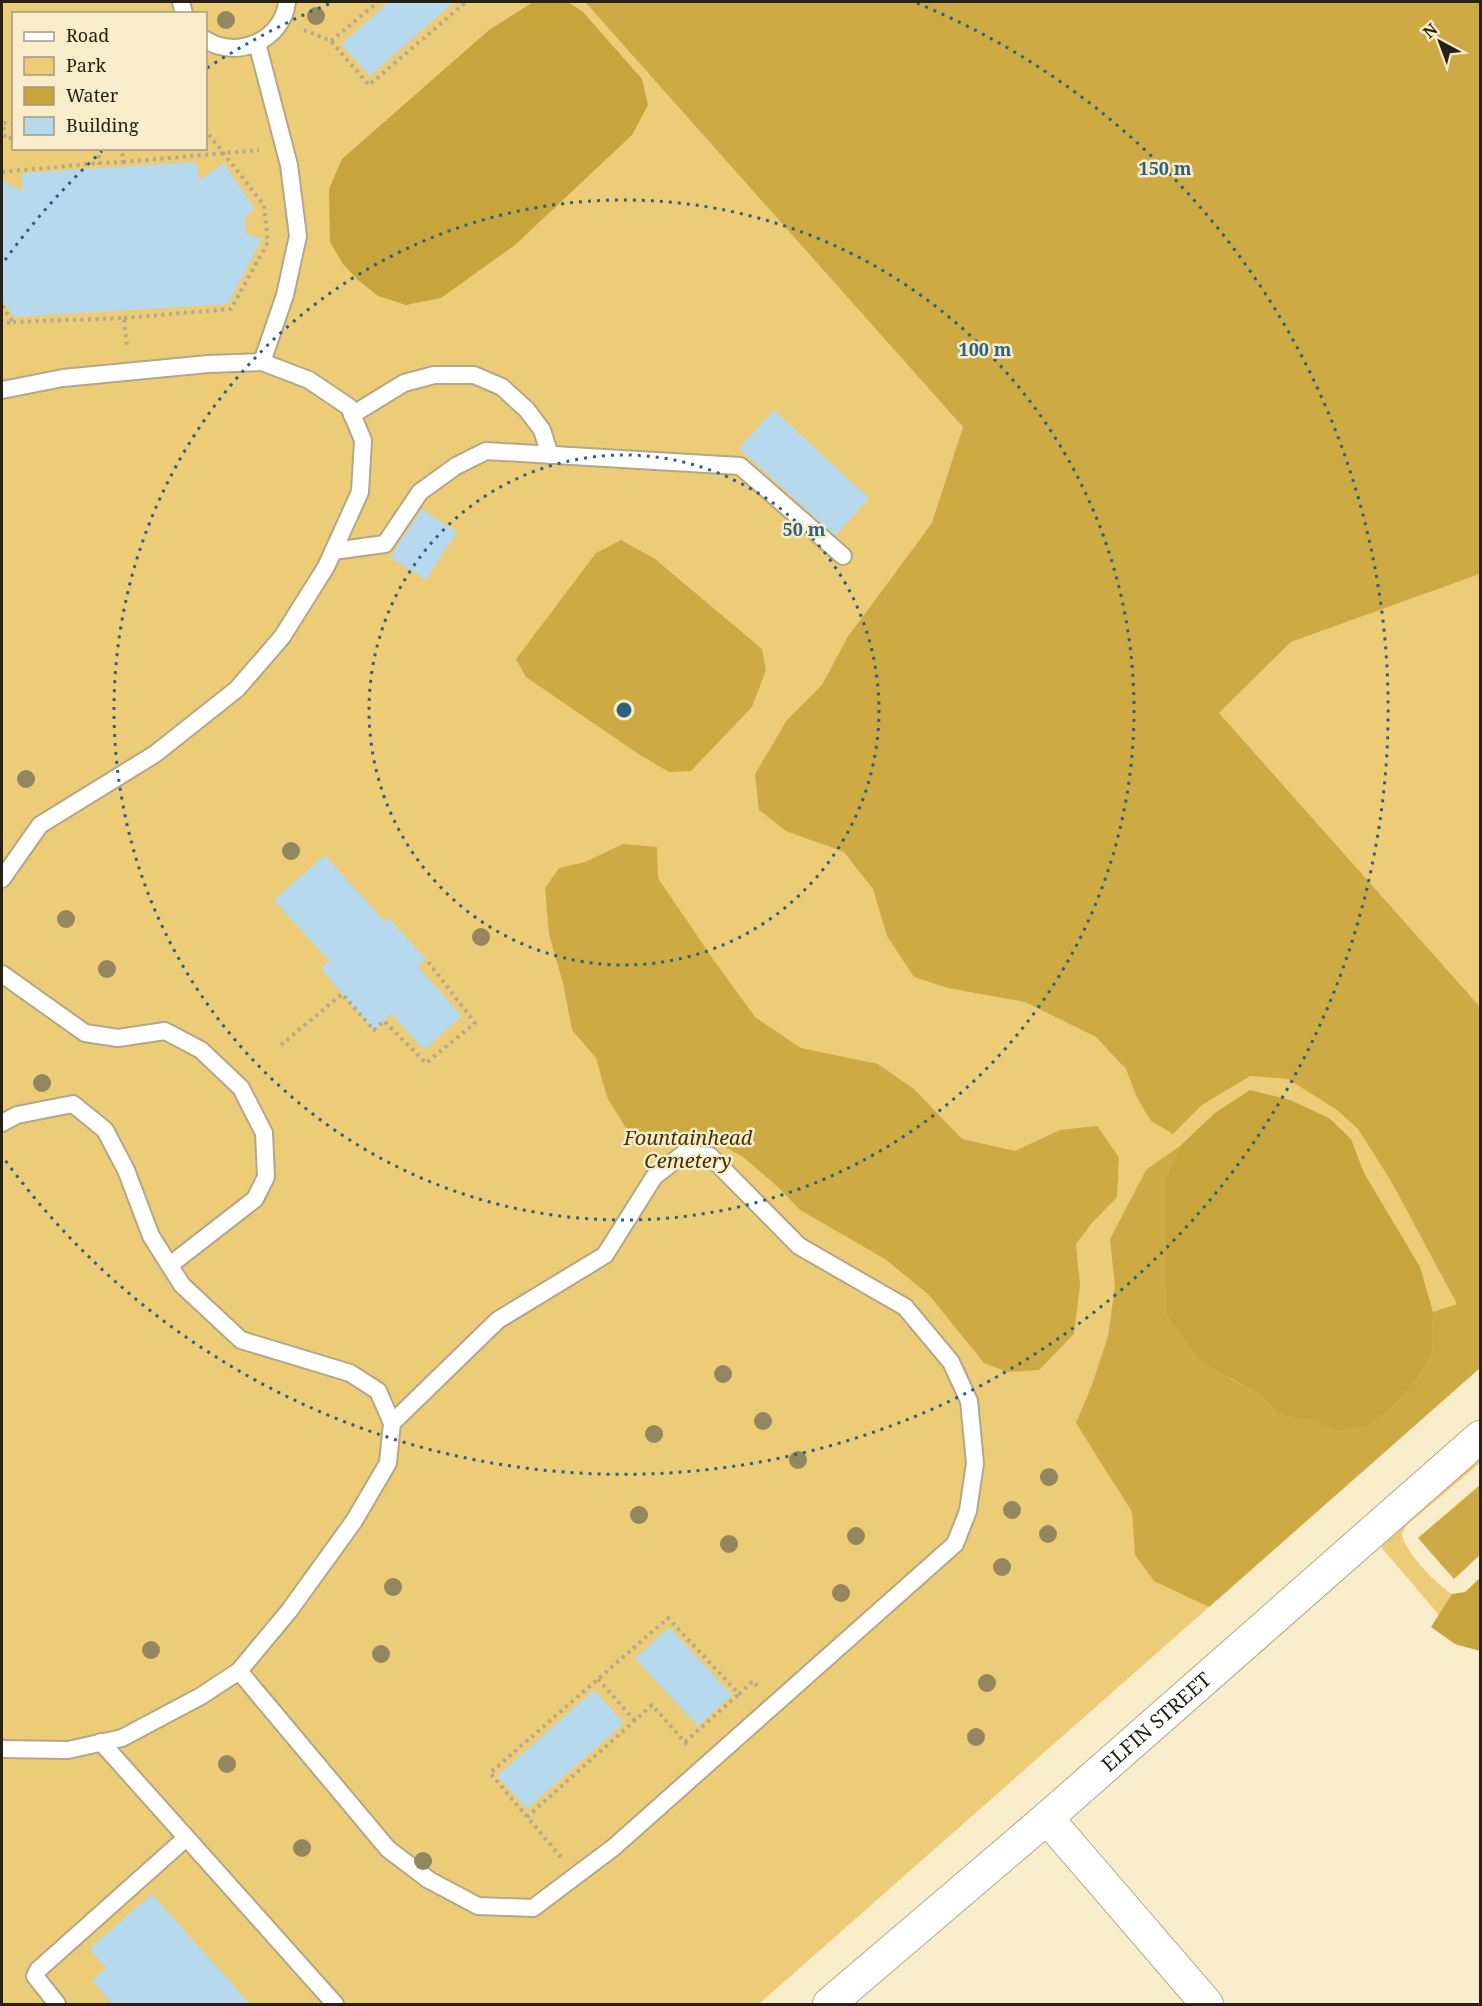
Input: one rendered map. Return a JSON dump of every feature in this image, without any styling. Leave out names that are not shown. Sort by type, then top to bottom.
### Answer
[{"type":"street","name":"ELFIN STREET","points":[[829,2004],[1047,1818],[1480,1437]]},
{"type":"street","points":[[1047,1818],[1208,2004]]},
{"type":"lane","points":[[207,40],[224,48],[240,48],[257,43],[271,34],[281,21],[287,2]]},
{"type":"lane","points":[[257,43],[285,148],[298,236],[285,295],[262,362]]},
{"type":"lane","points":[[2,390],[63,378],[262,362],[309,380],[349,407],[363,440],[360,492],[333,551],[282,637],[237,689],[155,754],[40,825],[2,879]]},
{"type":"lane","points":[[352,415],[404,383],[434,375],[474,375],[502,387],[528,410],[542,430],[550,455]]},
{"type":"lane","points":[[333,551],[385,544],[420,492],[456,466],[486,451],[740,466],[843,556]]},
{"type":"lane","points":[[2,974],[85,1033],[118,1038],[165,1031],[201,1050],[241,1088],[264,1133],[266,1177],[255,1199],[170,1265]]},
{"type":"lane","points":[[2,1123],[16,1115],[73,1104],[105,1130],[126,1170],[151,1236],[183,1285],[241,1340],[350,1373],[378,1391],[392,1424],[388,1463],[354,1521],[289,1611],[239,1671],[201,1696],[122,1738],[68,1750],[2,1749]]},
{"type":"lane","points":[[239,1671],[388,1849],[429,1880],[478,1906],[533,1908],[614,1847],[955,1544],[968,1511],[975,1463],[969,1401],[951,1362],[905,1307],[799,1246],[710,1156],[683,1154],[654,1177],[605,1255],[498,1320],[392,1424]]},
{"type":"lane","points":[[101,1742],[335,2004]]},
{"type":"lane","points":[[57,2004],[37,1982],[34,1976],[38,1970],[186,1838]]},
{"type":"path","points":[[378,2],[331,41],[369,85],[466,2]]},
{"type":"path","points":[[12,123],[3,123],[5,138],[12,138]]},
{"type":"path","points":[[2,324],[124,318],[231,309],[268,242],[264,205],[207,132]]},
{"type":"path","points":[[2,172],[285,148]]},
{"type":"path","points":[[98,150],[99,163]]},
{"type":"path","points":[[122,150],[123,162]]},
{"type":"path","points":[[2,306],[13,322]]},
{"type":"path","points":[[124,318],[129,372]]},
{"type":"path","points":[[281,1045],[342,994],[374,1030],[384,1021],[426,1063],[475,1023],[426,959]]},
{"type":"path","points":[[577,1876],[490,1773],[668,1618],[739,1694]]},
{"type":"path","points":[[598,1679],[634,1720]]},
{"type":"path","points":[[685,1742],[753,1681],[774,1705]]},
{"type":"path","points":[[527,1817],[652,1705],[706,1766]]},
{"type":"green space","name":"Fountainhead Cemetery","points":[[2,2],[585,2],[1219,713],[1291,642],[1480,574],[1480,1368],[759,2004],[2,2004]]},
{"type":"green space","points":[[1480,1424],[1480,1463],[1407,1525],[1402,1533],[1414,1558],[1430,1576],[1452,1594],[1439,1615],[1376,1541]]},
{"type":"shaded area","points":[[585,2],[1480,2],[1480,574],[1291,642],[1219,713],[1480,1007],[1480,1368],[1209,1607],[1154,1581],[1135,1555],[1132,1512],[1076,1423],[1092,1385],[1108,1336],[1115,1287],[1110,1239],[1146,1170],[1181,1145],[1165,1179],[1167,1272],[1229,1378],[1263,1397],[1279,1415],[1310,1420],[1334,1431],[1432,1352],[1433,1312],[1457,1304],[1391,1181],[1358,1129],[1337,1110],[1288,1079],[1250,1076],[1202,1105],[1173,1134],[1151,1121],[1137,1098],[1126,1069],[1096,1037],[1025,1002],[948,988],[914,977],[887,936],[873,889],[844,852],[786,831],[759,810],[755,774],[787,720],[822,685],[847,638],[932,523],[963,427]]},
{"type":"shaded area","points":[[621,540],[655,559],[762,649],[766,670],[752,707],[691,771],[669,772],[640,755],[526,677],[516,659],[596,553]]},
{"type":"shaded area","points":[[623,844],[657,847],[658,878],[715,962],[755,1017],[801,1048],[878,1064],[914,1089],[962,1139],[1015,1151],[1060,1130],[1097,1126],[1119,1157],[1117,1197],[1076,1244],[1080,1286],[1074,1334],[1039,1370],[1007,1372],[984,1363],[929,1295],[885,1259],[800,1210],[778,1187],[743,1157],[716,1142],[641,1139],[625,1127],[607,1097],[596,1058],[572,1030],[563,983],[549,934],[545,888],[559,868],[585,862]]},
{"type":"shaded area","points":[[1480,1485],[1480,1555],[1454,1579],[1418,1538]]},
{"type":"water","points":[[533,2],[568,2],[583,12],[642,79],[648,105],[632,135],[515,245],[441,298],[406,305],[378,296],[343,264],[330,242],[329,189],[342,159],[489,30]]},
{"type":"water","points":[[1250,1090],[1290,1100],[1329,1118],[1351,1139],[1364,1173],[1420,1267],[1433,1312],[1432,1352],[1416,1379],[1389,1409],[1367,1426],[1334,1431],[1310,1420],[1279,1415],[1263,1397],[1199,1360],[1166,1312],[1165,1179],[1181,1145],[1215,1113]]},
{"type":"water","points":[[1480,1578],[1480,1651],[1455,1644],[1431,1627],[1452,1594],[1465,1592]]},
{"type":"building","points":[[389,2],[454,2],[370,76],[341,44]]},
{"type":"building","points":[[196,162],[200,180],[224,163],[255,209],[245,217],[246,233],[262,239],[228,304],[14,317],[2,299],[2,180],[22,191],[22,173]]},
{"type":"building","points":[[774,410],[869,498],[835,536],[739,448]]},
{"type":"building","points":[[422,509],[457,532],[426,580],[390,557]]},
{"type":"building","points":[[325,855],[384,921],[389,918],[426,959],[418,967],[462,1016],[424,1050],[392,1014],[374,1030],[321,969],[329,961],[274,900]]},
{"type":"building","points":[[669,1627],[732,1695],[698,1726],[635,1659]]},
{"type":"building","points":[[594,1690],[624,1723],[527,1809],[497,1776]]},
{"type":"building","points":[[152,1894],[250,2004],[110,2004],[112,2003],[92,1981],[106,1968],[89,1949]]}]
